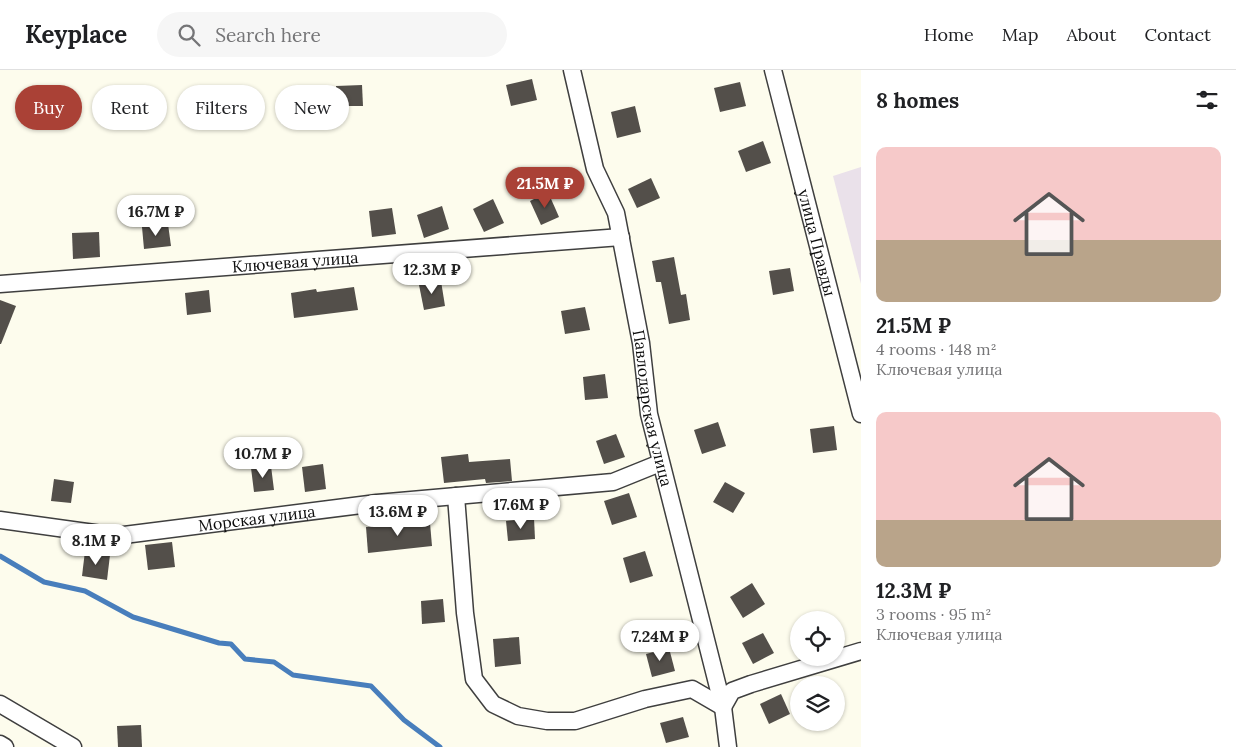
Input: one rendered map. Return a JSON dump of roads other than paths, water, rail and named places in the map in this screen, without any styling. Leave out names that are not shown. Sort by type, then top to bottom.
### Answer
[{"type":"street","name":"Павлодарская улица","points":[[572,70],[595,169],[616,213],[641,343],[649,414],[723,706],[728,747]]},
{"type":"street","name":"улица Правды","points":[[773,70],[861,414]]},
{"type":"street","name":"Ключевая улица","points":[[0,284],[621,237]]},
{"type":"street","name":"Морская улица","points":[[0,520],[116,536],[377,503],[613,482],[660,463]]},
{"type":"street","points":[[456,496],[465,612],[474,679],[493,704],[518,716],[575,721],[645,699],[692,689],[723,706],[732,691],[861,651]]},
{"type":"street","points":[[0,704],[73,747]]},
{"type":"street","points":[[0,744],[5,747]]},
{"type":"waterway","points":[[0,556],[44,582],[85,591],[133,617],[219,643],[231,644],[245,659],[274,662],[293,675],[371,686],[404,720],[440,747]]}]
